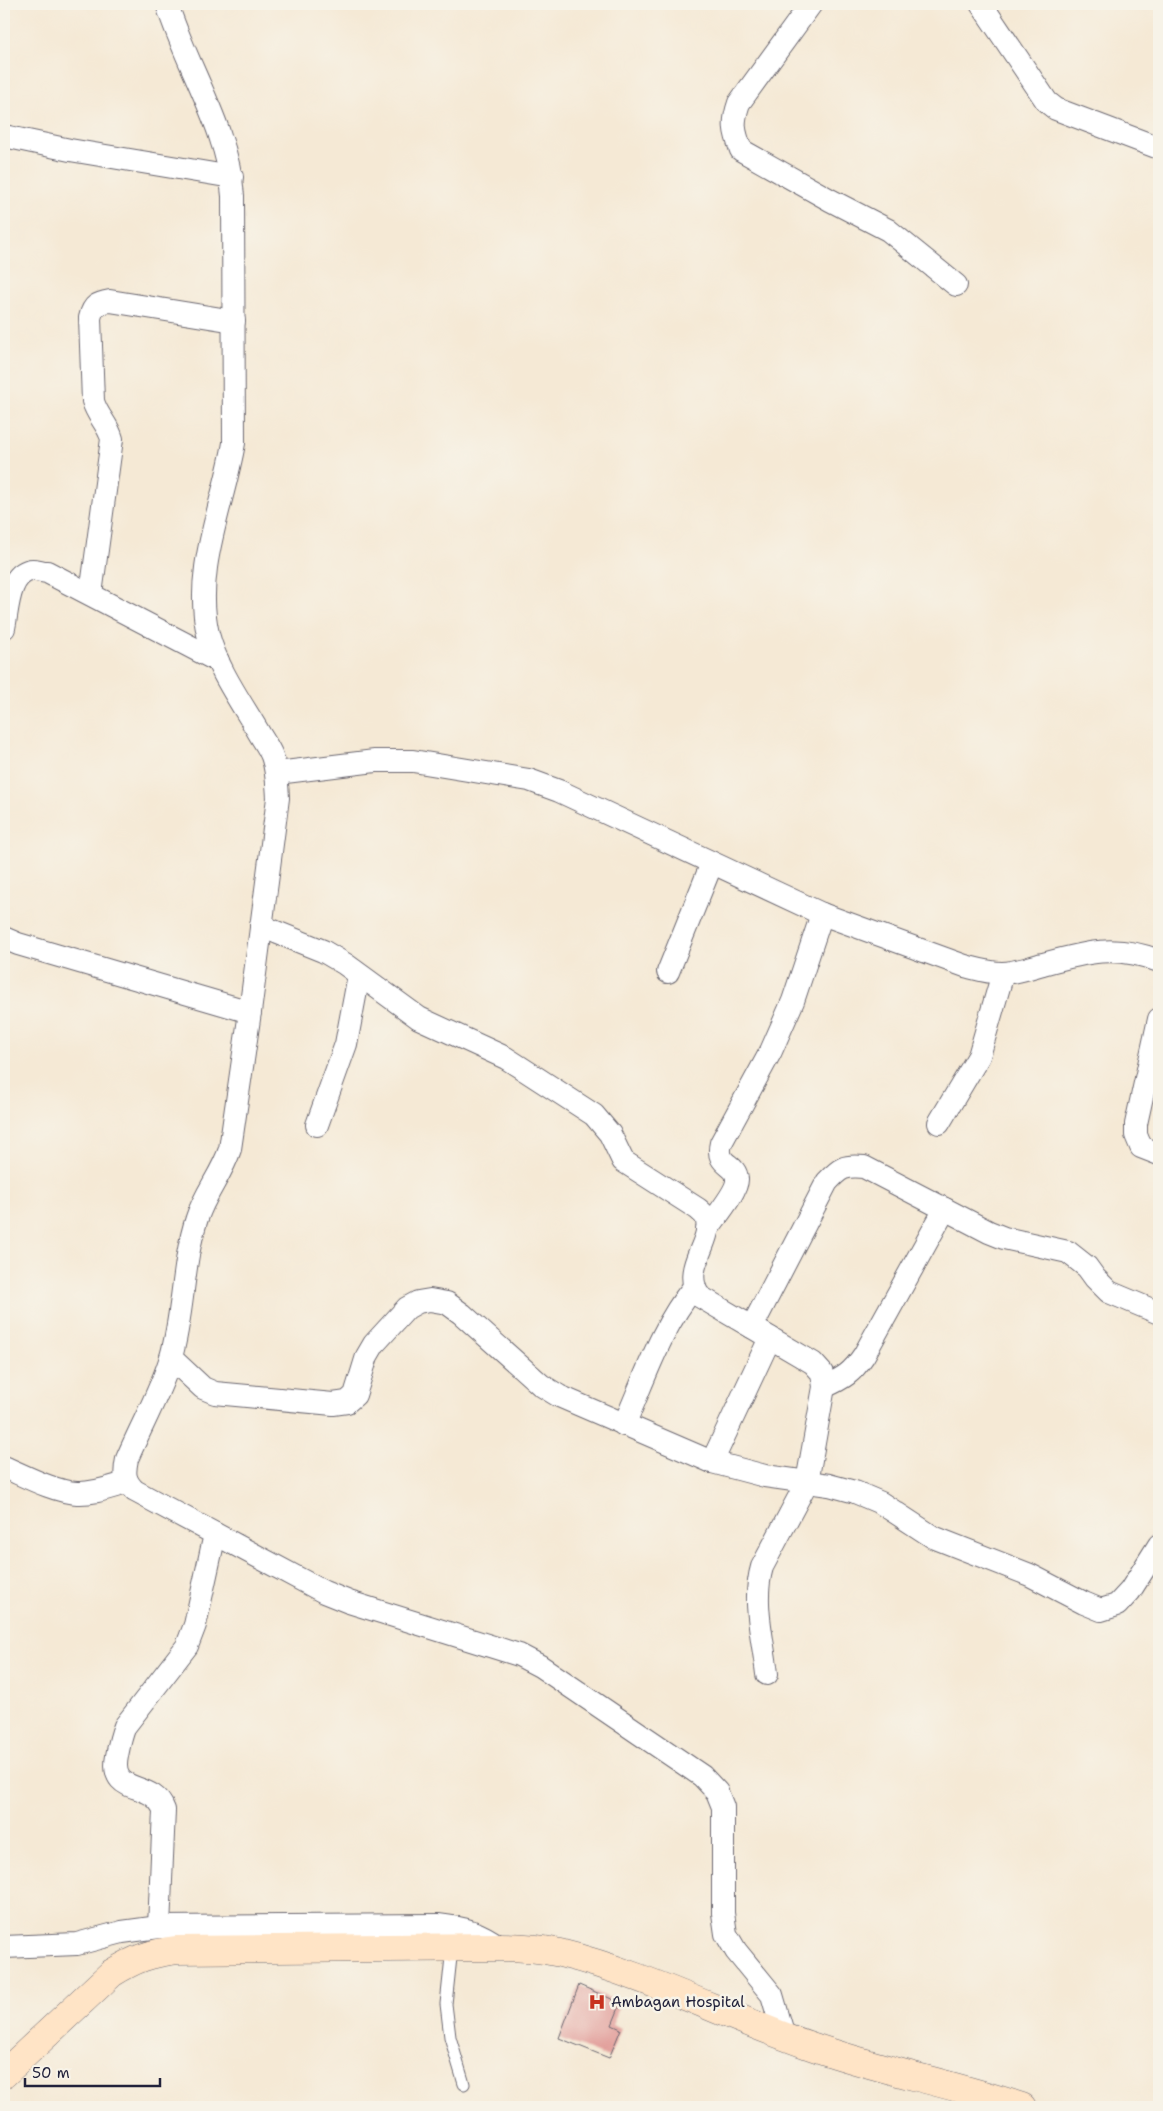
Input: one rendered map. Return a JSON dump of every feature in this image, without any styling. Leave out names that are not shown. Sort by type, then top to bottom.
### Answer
[{"type":"main road","points":[[4,2074],[112,1973],[132,1961],[152,1953],[176,1950],[500,1947],[558,1952],[676,1992],[784,2036],[854,2059],[1022,2107]]},
{"type":"street","points":[[167,4],[182,46],[223,142],[232,178],[234,443],[207,560],[203,588],[204,614],[218,661],[271,755],[277,773],[278,798],[230,1149],[225,1164],[202,1203],[194,1225],[171,1358],[126,1459],[124,1472],[126,1483],[135,1491],[324,1592],[348,1602],[519,1655],[540,1666],[711,1784],[717,1792],[723,1807],[723,1913],[726,1934],[736,1951],[772,1995],[784,2036]]},
{"type":"street","points":[[811,4],[739,103],[733,120],[741,150],[888,230],[956,285]]},
{"type":"street","points":[[981,4],[1047,102],[1056,109],[1159,148]]},
{"type":"street","points":[[4,136],[70,150],[232,178]]},
{"type":"street","points":[[91,594],[112,439],[109,428],[96,411],[93,401],[90,318],[92,309],[99,303],[110,301],[234,322]]},
{"type":"street","points":[[4,628],[12,588],[18,577],[31,570],[47,572],[218,661]]},
{"type":"street","points":[[277,773],[375,761],[413,761],[529,780],[559,791],[822,914],[965,966],[1003,973],[1095,950],[1113,950],[1159,961]]},
{"type":"street","points":[[668,972],[712,863]]},
{"type":"street","points":[[767,1674],[757,1595],[758,1579],[762,1566],[807,1482],[824,1387],[822,1373],[813,1363],[699,1296],[694,1287],[692,1276],[707,1230],[736,1188],[737,1179],[733,1170],[721,1161],[718,1152],[720,1144],[771,1051],[790,1010],[822,914]]},
{"type":"street","points":[[261,926],[323,951],[345,964],[419,1018],[506,1058],[594,1115],[610,1134],[623,1161],[698,1209],[706,1217],[707,1230]]},
{"type":"street","points":[[4,938],[18,944],[250,1012]]},
{"type":"street","points":[[939,1122],[979,1056],[1003,973]]},
{"type":"street","points":[[317,1125],[346,1044],[359,975]]},
{"type":"street","points":[[1159,1019],[1136,1124],[1136,1135],[1141,1147],[1159,1154]]},
{"type":"street","points":[[712,1462],[761,1332],[827,1182],[837,1170],[850,1166],[864,1167],[944,1210],[1004,1238],[1068,1252],[1087,1267],[1094,1278],[1109,1292],[1159,1313]]},
{"type":"street","points":[[824,1387],[843,1378],[854,1370],[944,1210]]},
{"type":"street","points":[[624,1425],[666,1330],[679,1305],[694,1287]]},
{"type":"street","points":[[171,1358],[203,1388],[215,1393],[333,1404],[347,1402],[355,1395],[374,1344],[408,1308],[418,1302],[430,1300],[447,1303],[462,1314],[541,1385],[559,1396],[712,1462],[765,1476],[830,1485],[855,1492],[881,1503],[933,1537],[1030,1575],[1084,1603],[1102,1610],[1117,1605],[1130,1591],[1159,1545]]},
{"type":"street","points":[[4,1467],[59,1489],[76,1493],[94,1492],[126,1483]]},
{"type":"street","points":[[159,1927],[164,1810],[160,1800],[150,1793],[122,1783],[117,1777],[115,1768],[120,1737],[125,1726],[187,1646],[195,1625],[215,1534]]},
{"type":"street","points":[[4,1947],[77,1944],[122,1932],[159,1927],[438,1925],[461,1928],[482,1934],[500,1947]]},
{"type":"lane","points":[[452,1947],[446,2004],[450,2037],[464,2084]]},
{"type":"building","points":[[579,1985],[621,2003],[612,2025],[621,2029],[609,2058],[559,2038]]},
{"type":"place","name":"Ambagan Hospital","points":[[597,2002]]}]
